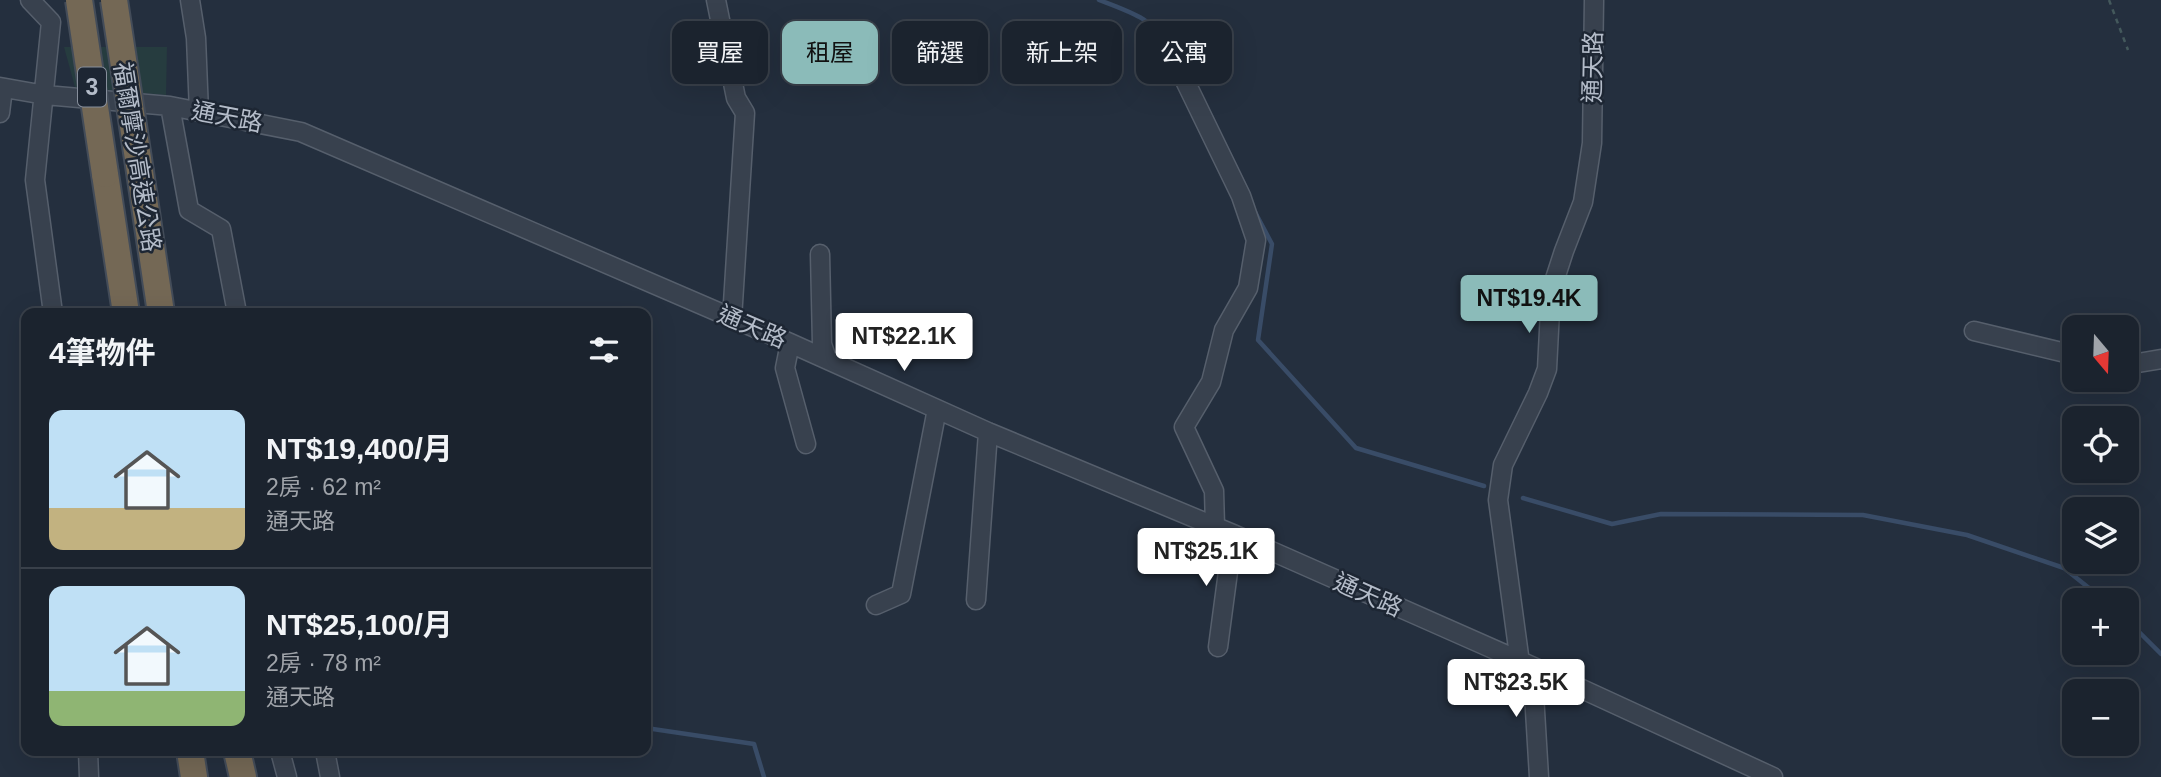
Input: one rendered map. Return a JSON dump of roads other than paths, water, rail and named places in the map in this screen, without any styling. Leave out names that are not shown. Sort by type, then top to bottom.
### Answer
[{"type":"highway","name":"福爾摩沙高速公路","points":[[79,0],[125,308]]},
{"type":"highway","name":"福爾摩沙高速公路","points":[[114,0],[160,308]]},
{"type":"highway","points":[[182,756],[183,777]]},
{"type":"highway","points":[[191,756],[194,777]]},
{"type":"highway","points":[[234,756],[236,777]]},
{"type":"highway","points":[[236,756],[243,777]]},
{"type":"street","points":[[30,0],[51,22],[35,180],[52,308]]},
{"type":"street","points":[[190,0],[196,38],[199,112]]},
{"type":"street","points":[[716,0],[736,98],[745,113],[732,318]]},
{"type":"street","name":"通天路","points":[[1520,663],[1498,500],[1503,465],[1547,369],[1552,291],[1583,202],[1592,143],[1594,0]]},
{"type":"street","points":[[1187,84],[1241,196],[1256,240],[1248,288],[1224,330],[1211,382],[1184,427],[1214,491],[1215,526]]},
{"type":"street","points":[[0,113],[1,87]]},
{"type":"street","name":"通天路","points":[[1,87],[45,95],[170,106],[302,132],[827,359],[988,432],[1215,526],[1545,672],[1773,777]]},
{"type":"street","points":[[170,106],[189,210],[221,229],[236,308]]},
{"type":"street","points":[[820,254],[822,344],[827,359]]},
{"type":"street","points":[[1974,331],[2062,352]]},
{"type":"street","points":[[790,343],[785,368],[806,444]]},
{"type":"street","points":[[2139,363],[2161,359]]},
{"type":"street","points":[[876,605],[901,594],[937,409]]},
{"type":"street","points":[[976,600],[988,432]]},
{"type":"street","points":[[1218,647],[1233,534]]},
{"type":"street","points":[[1539,777],[1534,694],[1545,672]]},
{"type":"street","points":[[88,756],[89,777]]},
{"type":"street","points":[[281,756],[287,777]]},
{"type":"street","points":[[326,756],[330,777]]},
{"type":"waterway","points":[[1099,0],[1146,21]]},
{"type":"waterway","points":[[1255,212],[1272,244],[1258,340],[1356,448],[1484,486]]},
{"type":"waterway","points":[[1523,498],[1612,524],[1661,514],[1863,515],[1967,535],[2064,568],[2089,588]]},
{"type":"waterway","points":[[2139,632],[2161,654]]},
{"type":"waterway","points":[[651,729],[754,744],[764,777]]}]
